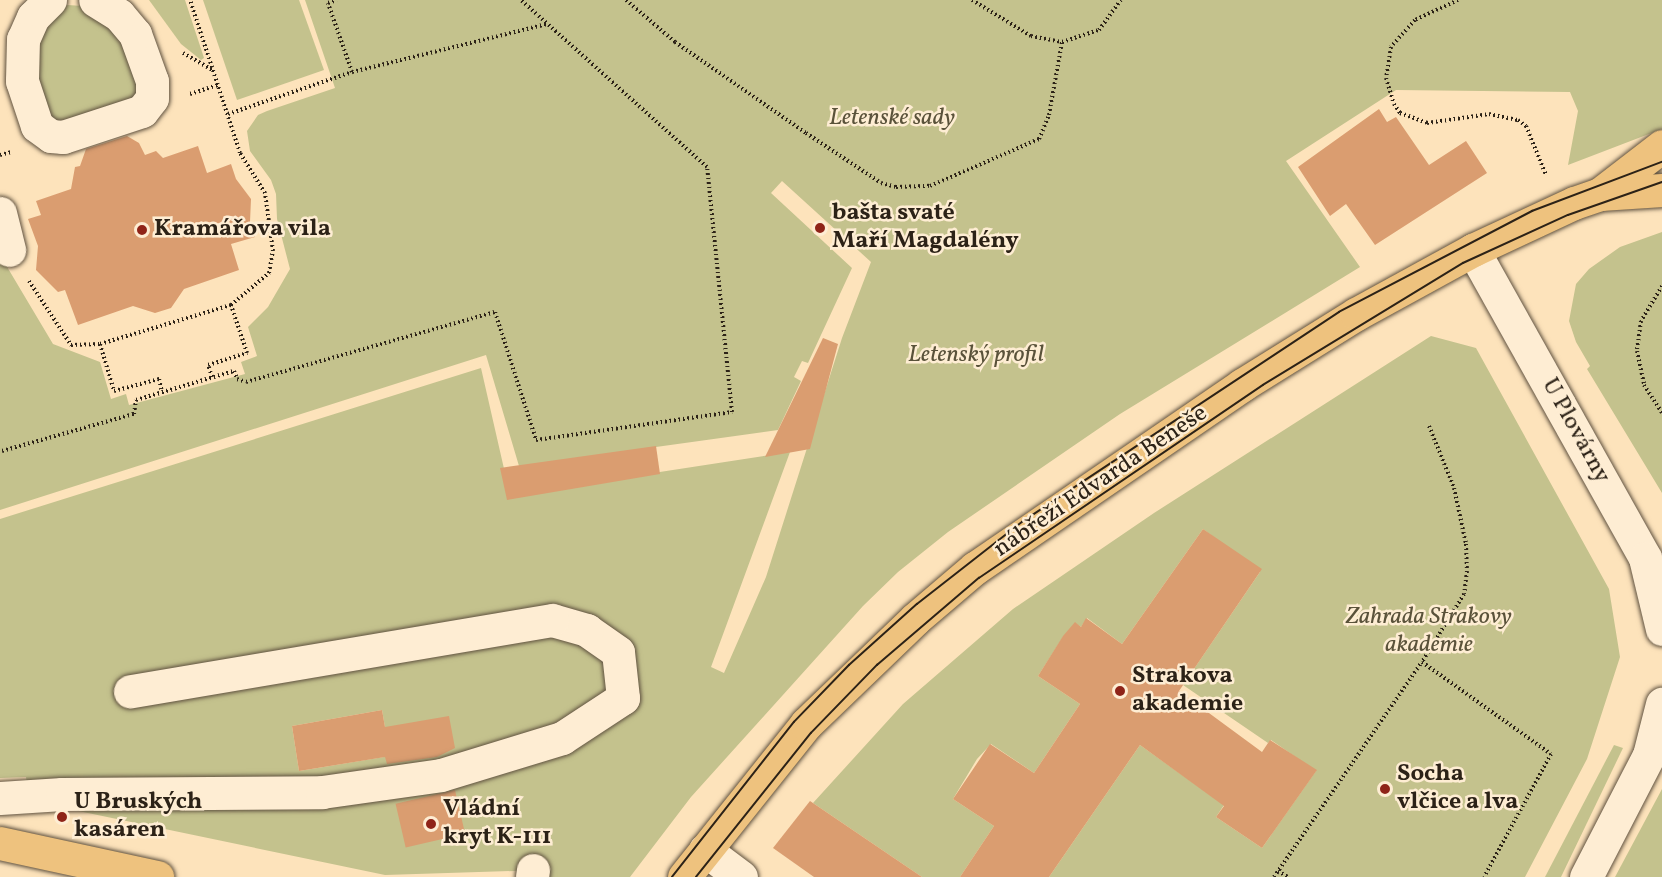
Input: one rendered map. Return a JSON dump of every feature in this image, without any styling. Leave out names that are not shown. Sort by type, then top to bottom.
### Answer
[{"type":"main road","name":"nábřeží Edvarda Beneše","points":[[684,877],[806,724],[975,568],[1242,385],[1356,314],[1473,250],[1600,194],[1662,146]]},
{"type":"main road","name":"nábřeží Edvarda Beneše","points":[[1600,194],[1662,189]]},
{"type":"main road","points":[[0,843],[157,877]]},
{"type":"street","points":[[50,0],[28,27],[22,47],[21,75],[37,126],[51,136],[63,137],[142,111],[152,98],[152,81],[135,34],[119,15],[94,0]]},
{"type":"street","points":[[0,213],[9,250]]},
{"type":"street","name":"U Plovárny","points":[[1473,250],[1638,544],[1656,569],[1661,624]]},
{"type":"street","points":[[0,798],[62,794],[322,792],[441,775],[562,738],[623,699],[618,652],[587,630],[552,620],[130,691]]},
{"type":"street","points":[[1586,877],[1641,773],[1655,737],[1662,704]]},
{"type":"street","points":[[705,850],[741,877]]},
{"type":"path","points":[[9,250],[71,345],[100,344],[231,304],[269,273],[274,260],[265,193],[240,153],[190,0]]},
{"type":"path","points":[[337,0],[328,3],[352,72]]},
{"type":"path","points":[[2,451],[134,414],[136,400],[234,370],[237,379],[246,382],[495,312],[536,440],[732,412],[707,167],[521,0]]},
{"type":"path","points":[[626,0],[675,42],[881,183],[896,188],[930,186],[1039,139],[1049,115],[1062,42]]},
{"type":"path","points":[[972,0],[1031,36],[1062,42],[1099,30],[1121,0]]},
{"type":"path","points":[[1458,0],[1415,20],[1391,47],[1386,78],[1394,104],[1400,113],[1427,123],[1489,114],[1518,120],[1526,126],[1546,175]]},
{"type":"path","points":[[228,114],[352,72],[548,24]]},
{"type":"path","points":[[196,93],[218,85]]},
{"type":"path","points":[[1662,286],[1641,321],[1637,351],[1644,385],[1662,413]]},
{"type":"path","points":[[212,377],[208,365],[247,353],[231,304]]},
{"type":"path","points":[[100,344],[114,391],[159,378],[162,392]]},
{"type":"path","points":[[1274,877],[1422,662],[1464,594],[1467,570],[1466,544],[1454,488],[1429,426]]},
{"type":"path","points":[[1422,662],[1551,754],[1484,877]]},
{"type":"path","points":[[1278,871],[1288,877]]},
{"type":"green space","points":[[149,0],[185,0],[204,58],[201,60],[181,44]]},
{"type":"green space","points":[[203,0],[299,0],[324,70],[237,100]]},
{"type":"green space","points":[[305,0],[1662,0],[1662,129],[1568,165],[1578,111],[1570,92],[1396,90],[1286,161],[1360,267],[1120,414],[948,532],[898,572],[863,606],[691,797],[630,877],[547,877],[546,870],[385,875],[64,808],[27,784],[26,777],[0,778],[0,519],[481,368],[510,495],[790,452],[711,667],[724,673],[766,577],[842,338],[871,262],[782,181],[771,193],[852,268],[808,363],[802,361],[794,377],[801,381],[778,430],[519,466],[486,355],[0,510],[0,255],[53,344],[100,362],[111,399],[126,394],[129,405],[245,374],[241,362],[257,356],[248,327],[268,307],[290,269],[277,219],[276,194],[271,180],[250,151],[247,131],[258,115],[335,88]],"holes":[[[382,710],[390,756],[299,771],[292,726]]]},
{"type":"green space","points":[[68,5],[82,6],[125,39],[138,74],[135,103],[55,122],[42,106],[32,51],[50,12]]},
{"type":"green space","points":[[1662,232],[1662,493],[1587,369],[1590,366],[1576,342],[1569,321],[1576,284],[1589,269],[1620,247]]},
{"type":"green space","name":"Zahrada Strakovy akademie","points":[[1431,336],[1476,348],[1609,589],[1620,657],[1587,759],[1525,877],[1049,877],[1140,745],[1224,805],[1216,817],[1262,848],[1316,771],[1271,740],[1268,743],[1183,685],[1260,572],[1203,529],[1122,644],[1087,618],[1081,627],[1075,623],[1063,637],[1038,676],[1080,704],[1034,773],[991,744],[977,759],[953,799],[994,826],[960,877],[922,877],[813,803],[903,704],[1013,609],[1154,513]]},
{"type":"green space","points":[[1614,745],[1623,748],[1561,877],[1545,877]]},
{"type":"green space","points":[[1662,789],[1662,877],[1615,877]]},
{"type":"building","points":[[1379,109],[1387,122],[1396,117],[1429,165],[1466,141],[1487,173],[1375,245],[1346,204],[1330,216],[1298,167]]},
{"type":"building","name":"Kramářova vila","points":[[127,136],[139,143],[145,155],[156,151],[163,158],[198,146],[207,173],[231,164],[236,179],[251,199],[250,222],[255,237],[231,244],[239,270],[184,289],[171,308],[155,313],[133,306],[78,325],[65,290],[58,292],[36,270],[38,246],[28,219],[41,215],[36,201],[71,189],[75,167],[80,166],[86,149]]},
{"type":"building","points":[[823,338],[838,344],[810,449],[765,457]]},
{"type":"building","points":[[656,446],[660,474],[507,500],[500,468]]},
{"type":"building","name":"Strakova akademie","points":[[1203,529],[1262,569],[1179,691],[1262,752],[1270,740],[1317,770],[1262,848],[1216,817],[1224,806],[1140,745],[1049,877],[960,877],[994,826],[953,799],[990,744],[1034,773],[1080,704],[1038,676],[1063,636],[1075,622],[1081,627],[1086,618],[1122,644]]},
{"type":"building","points":[[382,710],[385,727],[449,716],[455,748],[437,757],[387,764],[385,757],[299,771],[292,726]]},
{"type":"building","name":"Vládní kryt K-111","points":[[455,790],[465,834],[406,848],[396,804]]},
{"type":"building","points":[[810,801],[922,877],[814,877],[773,848]]},
{"type":"tram line","points":[[672,877],[794,722],[849,665],[917,604],[1022,522],[1339,312],[1532,211],[1662,162]]},
{"type":"tram line","points":[[696,877],[811,733],[877,665],[979,578],[1263,385],[1463,263],[1568,215],[1662,182]]},
{"type":"place","name":"bašta svaté Maří Magdalény","points":[[820,228]]},
{"type":"place","name":"Kramářova vila","points":[[142,230]]},
{"type":"place","name":"Strakova akademie","points":[[1120,691]]},
{"type":"place","name":"Socha vlčice a lva","points":[[1385,789]]},
{"type":"place","name":"U Bruských kasáren","points":[[62,817]]},
{"type":"place","name":"Vládní kryt K-111","points":[[431,824]]},
{"type":"park label","name":"Letenské sady","points":[[892,119]]},
{"type":"park label","name":"Letenský profil","points":[[976,356]]}]
